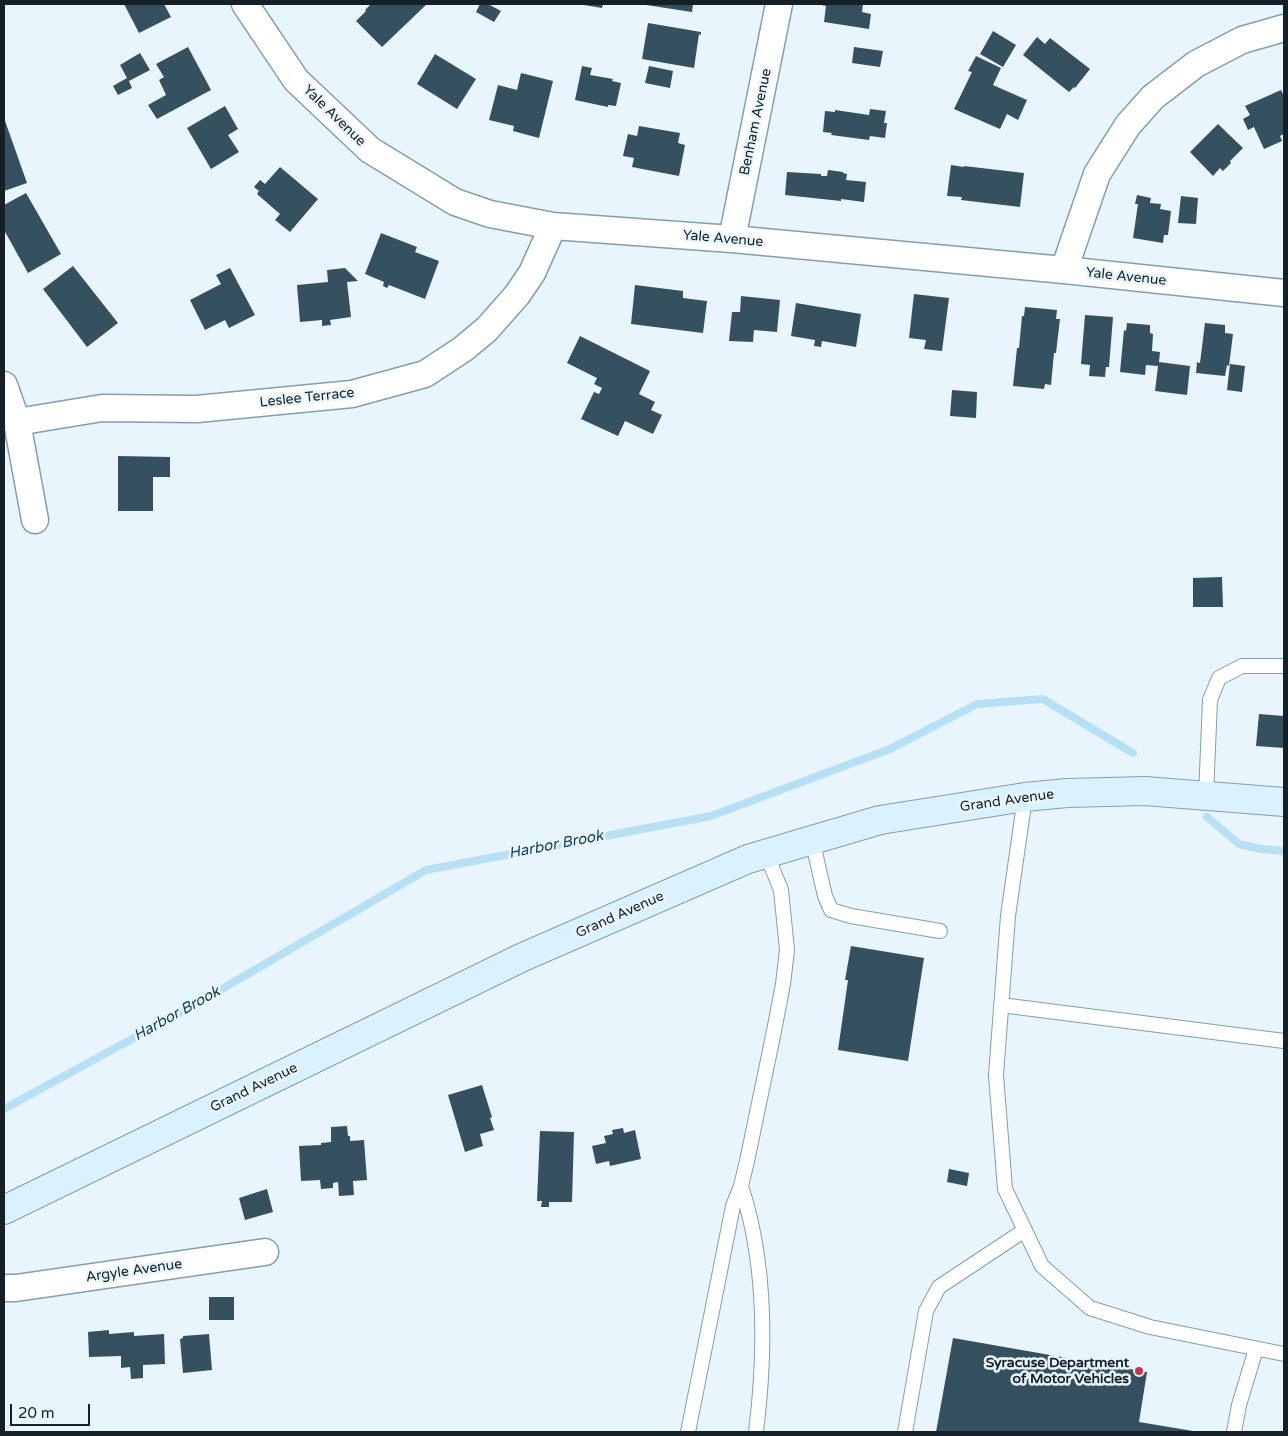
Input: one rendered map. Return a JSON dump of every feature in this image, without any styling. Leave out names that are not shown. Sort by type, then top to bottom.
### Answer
[{"type":"street","name":"Benham Avenue","points":[[732,239],[779,4]]},
{"type":"street","name":"Yale Avenue","points":[[248,5],[296,80],[370,150],[456,202],[490,214],[553,226],[732,239],[1284,293]]},
{"type":"street","points":[[1064,270],[1097,174],[1128,125],[1146,104],[1196,64],[1242,40],[1284,28]]},
{"type":"street","name":"Leslee Terrace","points":[[17,422],[102,408],[197,408],[352,394],[425,374],[463,349],[487,329],[517,295],[532,273],[553,226]]},
{"type":"street","points":[[4,385],[17,422],[36,520]]},
{"type":"street","name":"Grand Avenue","points":[[4,1210],[523,957],[748,859],[766,853],[880,820],[1067,792],[1145,791],[1284,802]]},
{"type":"street","name":"Argyle Avenue","points":[[4,1288],[16,1288],[265,1252]]},
{"type":"lane","points":[[1206,796],[1210,700],[1219,678],[1242,666],[1284,666]]},
{"type":"lane","points":[[1025,797],[1008,916],[996,1075],[1005,1189],[1042,1266],[1090,1308],[1150,1327],[1284,1354]]},
{"type":"lane","points":[[812,839],[825,896],[831,910],[851,916],[940,931]]},
{"type":"lane","points":[[688,1432],[733,1206],[741,1186],[783,984],[787,950],[781,890],[766,853]]},
{"type":"lane","points":[[1001,1005],[1284,1041]]},
{"type":"lane","points":[[741,1186],[749,1208],[755,1240],[762,1303],[761,1392],[756,1432]]},
{"type":"lane","points":[[906,1432],[926,1311],[939,1287],[1025,1230]]},
{"type":"lane","points":[[1234,1432],[1239,1405],[1256,1349]]},
{"type":"building","points":[[124,4],[164,4],[171,17],[139,33]]},
{"type":"building","points":[[371,4],[427,4],[382,47],[356,21]]},
{"type":"building","points":[[480,4],[488,4],[501,11],[494,22],[476,12]]},
{"type":"building","points":[[584,4],[603,4],[602,8]]},
{"type":"building","points":[[647,4],[693,4],[692,12]]},
{"type":"building","points":[[821,4],[863,4],[862,12],[871,14],[869,29],[824,22],[826,6]]},
{"type":"building","points":[[648,23],[701,32],[701,35],[699,34],[694,68],[642,59]]},
{"type":"building","points":[[993,31],[1016,45],[1003,67],[980,54]]},
{"type":"building","points":[[1037,37],[1045,44],[1050,38],[1090,69],[1075,88],[1069,92],[1023,55]]},
{"type":"building","points":[[188,47],[211,90],[157,119],[148,105],[166,95],[159,80],[164,77],[156,64]]},
{"type":"building","points":[[854,47],[883,51],[880,67],[852,63]]},
{"type":"building","points":[[140,53],[150,70],[129,81],[132,88],[118,95],[113,86],[127,78],[120,65]]},
{"type":"building","points":[[435,54],[476,79],[457,109],[417,84]]},
{"type":"building","points":[[976,56],[1001,68],[993,85],[1027,100],[1018,120],[1007,114],[1000,129],[954,109],[972,72],[968,71]]},
{"type":"building","points":[[582,66],[592,68],[590,75],[613,79],[612,81],[621,83],[616,106],[608,105],[608,107],[575,100]]},
{"type":"building","points":[[649,66],[673,71],[670,88],[645,83]]},
{"type":"building","points":[[521,73],[553,81],[539,138],[513,131],[514,126],[489,120],[498,85],[517,90]]},
{"type":"building","points":[[1281,90],[1284,96],[1284,134],[1280,136],[1282,141],[1264,149],[1254,127],[1248,130],[1243,119],[1250,115],[1245,106]]},
{"type":"building","points":[[225,106],[238,129],[228,135],[239,152],[211,169],[187,128]]},
{"type":"building","points":[[870,109],[886,111],[884,123],[887,123],[885,138],[870,136],[869,140],[831,135],[832,133],[823,132],[825,111],[835,112],[835,110],[869,115]]},
{"type":"building","points":[[4,118],[27,183],[4,191]]},
{"type":"building","points":[[1218,124],[1243,148],[1223,171],[1220,168],[1213,176],[1190,152]]},
{"type":"building","points":[[639,126],[680,133],[678,143],[685,145],[679,176],[632,167],[634,158],[623,156],[628,134],[637,136]]},
{"type":"building","points":[[951,165],[1024,173],[1020,207],[961,200],[962,197],[947,196]]},
{"type":"building","points":[[280,167],[318,199],[290,232],[275,220],[280,214],[257,194],[259,191],[254,187],[260,180],[265,184]]},
{"type":"building","points":[[828,170],[847,174],[846,180],[866,182],[864,202],[785,195],[787,172],[827,176]]},
{"type":"building","points":[[26,193],[61,254],[28,273],[4,230],[4,205]]},
{"type":"building","points":[[1137,195],[1151,198],[1150,203],[1161,204],[1160,209],[1171,211],[1168,235],[1164,235],[1163,243],[1133,238],[1138,204],[1135,204]]},
{"type":"building","points":[[1181,196],[1198,198],[1196,224],[1178,223]]},
{"type":"building","points":[[381,233],[417,247],[415,252],[439,261],[425,299],[389,285],[387,288],[383,286],[384,282],[365,274]]},
{"type":"building","points":[[73,266],[118,323],[87,347],[43,289]]},
{"type":"building","points":[[230,268],[255,315],[229,328],[225,320],[205,330],[190,300],[221,284],[216,275]]},
{"type":"building","points":[[345,268],[358,281],[347,282],[351,317],[330,320],[331,325],[322,326],[322,320],[300,322],[297,285],[328,282],[327,270]]},
{"type":"building","points":[[635,285],[683,291],[683,298],[707,301],[703,333],[631,324]]},
{"type":"building","points":[[914,294],[949,298],[942,351],[924,349],[926,340],[909,338]]},
{"type":"building","points":[[741,296],[780,300],[777,332],[754,330],[753,342],[729,341],[732,312],[740,312]]},
{"type":"building","points":[[796,303],[861,314],[856,347],[822,341],[821,347],[814,346],[815,340],[791,336]]},
{"type":"building","points":[[1025,307],[1057,310],[1056,319],[1060,319],[1051,385],[1045,384],[1044,389],[1013,386],[1017,348],[1019,348],[1022,316],[1024,316]]},
{"type":"building","points":[[1085,315],[1113,317],[1109,367],[1106,367],[1105,377],[1089,376],[1090,365],[1081,364]]},
{"type":"building","points":[[1127,323],[1150,325],[1150,333],[1153,334],[1152,351],[1160,352],[1159,362],[1190,366],[1187,395],[1155,391],[1158,366],[1146,365],[1145,375],[1120,372],[1124,330],[1126,331]]},
{"type":"building","points":[[1205,323],[1225,325],[1225,333],[1233,334],[1229,366],[1227,365],[1225,376],[1196,373],[1197,362],[1200,363]]},
{"type":"building","points":[[580,336],[650,371],[639,394],[655,402],[651,410],[662,415],[653,434],[625,421],[618,436],[581,419],[594,392],[599,394],[602,388],[594,384],[597,378],[567,363]]},
{"type":"building","points":[[1230,364],[1245,366],[1242,392],[1227,390]]},
{"type":"building","points":[[952,390],[977,392],[976,418],[950,416]]},
{"type":"building","points":[[118,456],[170,457],[170,477],[153,477],[153,511],[118,511]]},
{"type":"building","points":[[1222,577],[1223,607],[1193,607],[1193,578]]},
{"type":"building","points":[[1259,714],[1284,716],[1284,748],[1256,746]]},
{"type":"building","points":[[851,946],[924,958],[908,1061],[838,1050],[848,980],[845,980]]},
{"type":"building","points":[[482,1085],[494,1130],[480,1134],[483,1146],[465,1152],[448,1095]]},
{"type":"building","points":[[347,1126],[350,1141],[364,1140],[367,1180],[353,1181],[354,1195],[339,1196],[338,1182],[333,1183],[333,1188],[321,1189],[320,1180],[301,1181],[299,1146],[321,1145],[321,1143],[331,1142],[331,1127]]},
{"type":"building","points":[[623,1128],[624,1133],[635,1130],[641,1159],[610,1166],[609,1161],[596,1164],[592,1146],[606,1143],[604,1136],[613,1134],[612,1130]]},
{"type":"building","points":[[540,1131],[574,1132],[572,1202],[549,1202],[549,1207],[541,1207],[542,1201],[537,1201]]},
{"type":"building","points":[[949,1169],[969,1173],[967,1186],[947,1182]]},
{"type":"building","points":[[267,1189],[273,1212],[245,1220],[239,1198]]},
{"type":"building","points":[[209,1297],[234,1297],[234,1320],[209,1320]]},
{"type":"building","points":[[109,1330],[109,1334],[134,1332],[134,1336],[164,1334],[165,1364],[143,1365],[143,1378],[131,1379],[130,1367],[121,1368],[121,1356],[89,1357],[88,1332]]},
{"type":"building","points":[[209,1334],[212,1370],[183,1373],[180,1339],[183,1336]]},
{"type":"building","points":[[953,1338],[1147,1372],[1139,1422],[1193,1432],[936,1432]]},
{"type":"waterway","name":"Harbor Brook","points":[[4,1109],[203,1000],[426,870],[711,816],[890,749],[977,704],[1043,699],[1133,753]]},
{"type":"waterway","name":"Harbor Brook","points":[[1207,817],[1239,844],[1261,849],[1284,851]]},
{"type":"place","name":"Syracuse Department of Motor Vehicles","points":[[1139,1371]]}]
